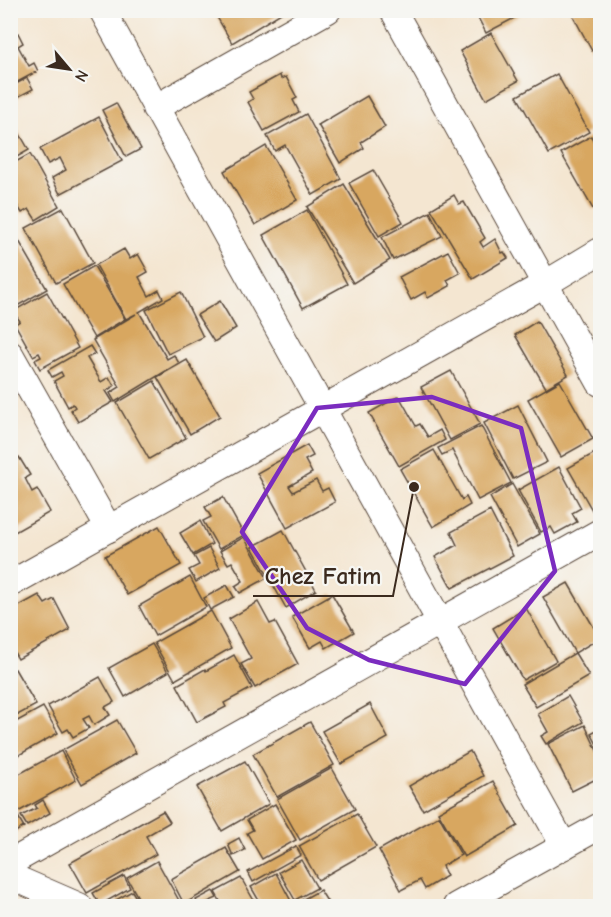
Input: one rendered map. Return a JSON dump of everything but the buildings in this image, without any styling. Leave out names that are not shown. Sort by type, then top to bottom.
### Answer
[{"type":"street","points":[[102,10],[442,621],[564,846]]},
{"type":"street","points":[[155,108],[328,10]]},
{"type":"street","points":[[393,10],[600,383]]},
{"type":"street","points":[[10,584],[600,251]]},
{"type":"street","points":[[10,354],[109,528]]},
{"type":"street","points":[[10,863],[600,532]]},
{"type":"street","points":[[456,906],[600,826]]},
{"type":"street","points":[[10,876],[79,906]]},
{"type":"highlighted area","points":[[432,397],[521,428],[555,571],[465,684],[369,660],[307,628],[242,532],[317,408]]},
{"type":"place","name":"Chez Fatim","points":[[414,487]]}]
